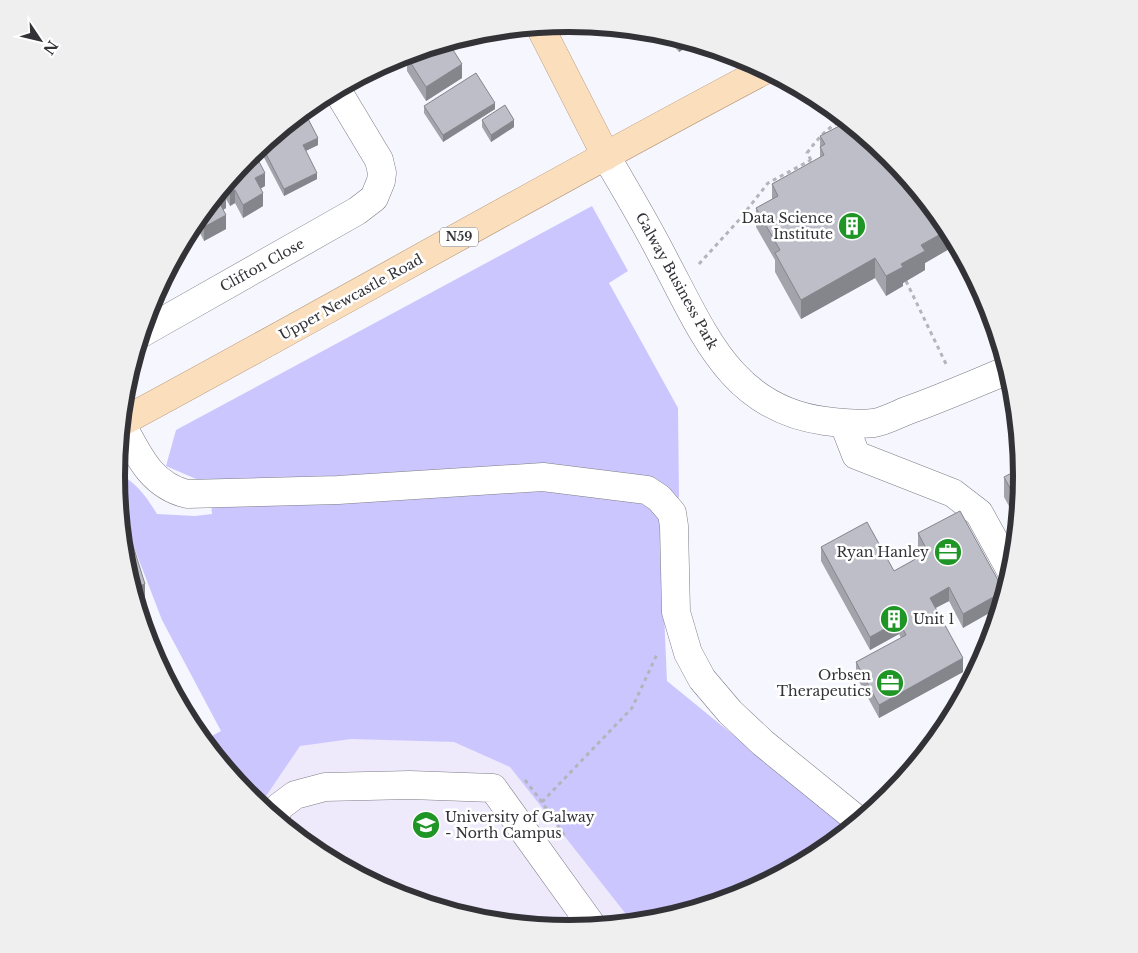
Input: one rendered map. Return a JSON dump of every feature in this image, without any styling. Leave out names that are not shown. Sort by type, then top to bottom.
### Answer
[{"type":"main road","points":[[543,33],[606,156]]},
{"type":"main road","name":"Upper Newcastle Road","points":[[129,418],[757,74]]},
{"type":"street","name":"Clifton Close","points":[[151,328],[357,211],[369,202],[378,191],[382,177],[379,160],[341,96]]},
{"type":"street","name":"Galway Business Park","points":[[606,156],[664,258],[707,341],[739,381],[763,399],[790,414],[844,424],[875,422],[1000,373]]},
{"type":"street","points":[[844,424],[856,455],[953,493],[979,513],[1005,559]]},
{"type":"street","points":[[128,433],[144,465],[162,484],[174,491],[187,494],[338,490],[543,477],[647,490],[659,498],[672,513],[676,612],[688,653],[702,679],[730,712],[763,743],[854,817]]},
{"type":"street","points":[[277,811],[279,807],[295,795],[328,786],[410,785],[493,788],[588,920]]},
{"type":"path","points":[[816,168],[807,153],[816,140],[831,126],[838,123]]},
{"type":"path","points":[[698,264],[739,220],[768,183],[810,160]]},
{"type":"path","points":[[906,281],[947,366]]},
{"type":"path","points":[[542,802],[632,708],[676,612]]},
{"type":"shaded area","points":[[592,206],[628,271],[609,283],[678,408],[679,497],[660,523],[667,681],[844,825],[816,846],[791,861],[739,887],[684,905],[628,917],[510,767],[454,742],[351,739],[300,746],[264,799],[235,769],[210,737],[221,731],[162,620],[129,535],[125,478],[145,495],[157,514],[195,516],[212,514],[210,485],[166,466],[176,430]]},
{"type":"shaded area","name":"University of Galway - North Campus","points":[[421,725],[511,750],[638,915],[598,920],[540,920],[511,917],[482,912],[426,897],[373,875],[322,846],[276,810],[252,787],[267,737]]},
{"type":"building","points":[[452,49],[462,64],[426,87],[410,62]]},
{"type":"building","points":[[476,73],[495,103],[443,135],[424,106]]},
{"type":"building","points":[[505,105],[514,120],[491,135],[482,120]]},
{"type":"building","points":[[307,118],[318,138],[303,145],[317,173],[284,189],[266,153]]},
{"type":"building","name":"Data Science Institute","points":[[841,125],[862,143],[901,182],[941,234],[921,245],[925,251],[901,264],[903,267],[886,276],[875,258],[801,300],[775,253],[780,250],[756,208],[778,196],[772,184],[824,155],[820,147],[825,144],[820,136]]},
{"type":"building","points":[[258,160],[265,173],[255,178],[263,193],[243,205],[235,190],[230,192],[235,184]]},
{"type":"building","points":[[220,203],[226,215],[204,227],[203,225]]},
{"type":"building","points":[[1013,472],[1012,493],[1004,477]]},
{"type":"building","name":"Unit 1","points":[[960,511],[1000,583],[998,591],[997,595],[963,614],[949,587],[930,598],[963,658],[879,705],[856,662],[906,635],[899,621],[870,637],[821,547],[867,522],[894,571],[928,552],[918,533]]},
{"type":"building","points":[[129,532],[145,584],[139,586]]},
{"type":"place","name":"Data Science Institute","points":[[852,226]]},
{"type":"place","name":"Ryan Hanley","points":[[948,552]]},
{"type":"place","name":"Unit 1","points":[[894,619]]},
{"type":"place","name":"Orbsen Therapeutics","points":[[890,683]]},
{"type":"place","name":"University of Galway - North Campus","points":[[426,825]]}]
